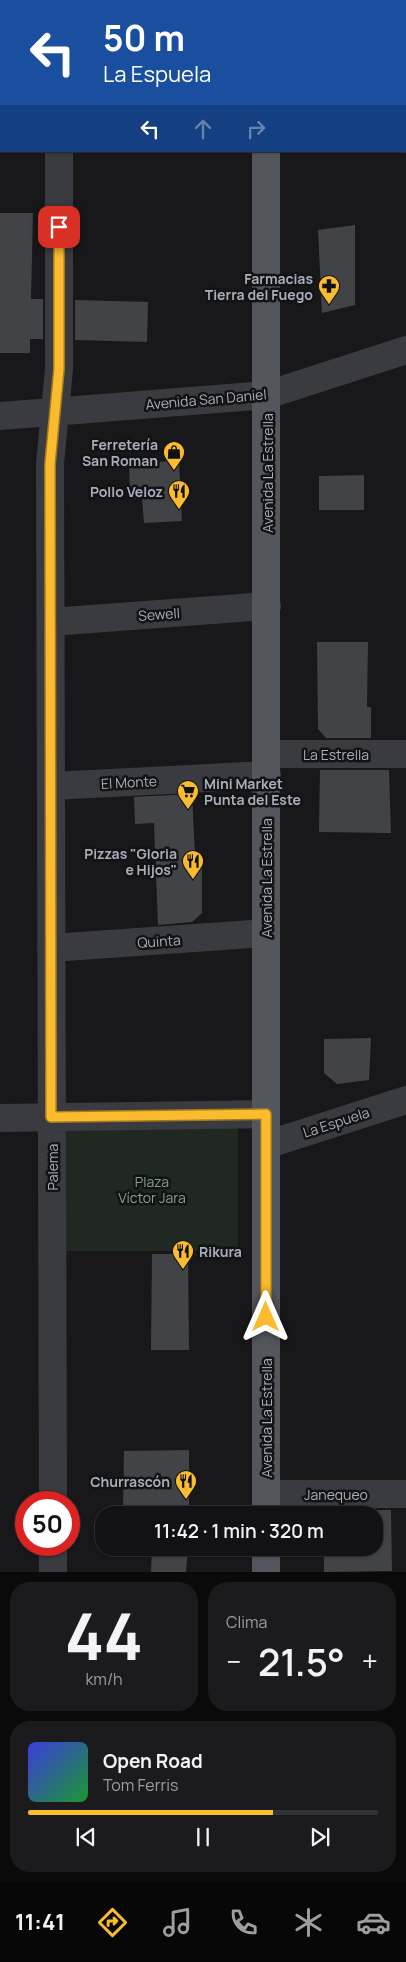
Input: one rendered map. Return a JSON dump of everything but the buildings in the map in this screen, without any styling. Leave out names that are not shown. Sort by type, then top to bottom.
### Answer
[{"type":"main road","name":"Avenida La Estrella","points":[[266,152],[266,1504]]},
{"type":"main road","points":[[266,1556],[266,1572]]},
{"type":"street","name":"Palema","points":[[53,1491],[50,464],[59,369],[59,152]]},
{"type":"street","name":"Avenida San Daniel","points":[[0,416],[267,394],[406,350]]},
{"type":"street","name":"Sewell","points":[[51,622],[267,606]]},
{"type":"street","name":"La Estrella","points":[[267,764],[406,754]]},
{"type":"street","name":"El Monte","points":[[51,786],[267,764]]},
{"type":"street","name":"Quinta","points":[[51,948],[266,933]]},
{"type":"street","name":"La Espuela","points":[[266,1145],[406,1100]]},
{"type":"street","points":[[0,1118],[266,1114]]},
{"type":"street","name":"Janequeo","points":[[266,1504],[406,1494]]},
{"type":"street","points":[[53,1556],[53,1572]]},
{"type":"green space","name":"Plaza Víctor Jara","points":[[66,1126],[238,1126],[238,1251],[66,1251]]},
{"type":"place","name":"Farmacias Tierra del Fuego","points":[[329,305]]},
{"type":"place","name":"Ferretería San Roman","points":[[174,471]]},
{"type":"place","name":"Pollo Veloz","points":[[179,510]]},
{"type":"place","name":"Mini Market Punta del Este","points":[[188,810]]},
{"type":"place","name":"Pizzas \"Gloria e Hijos\"","points":[[193,880]]},
{"type":"place","name":"Rikura","points":[[183,1270]]},
{"type":"place","name":"Churrascón","points":[[186,1500]]},
{"type":"route","points":[[59,227],[59,369],[50,464],[51,1117],[266,1114],[266,1317]]}]
